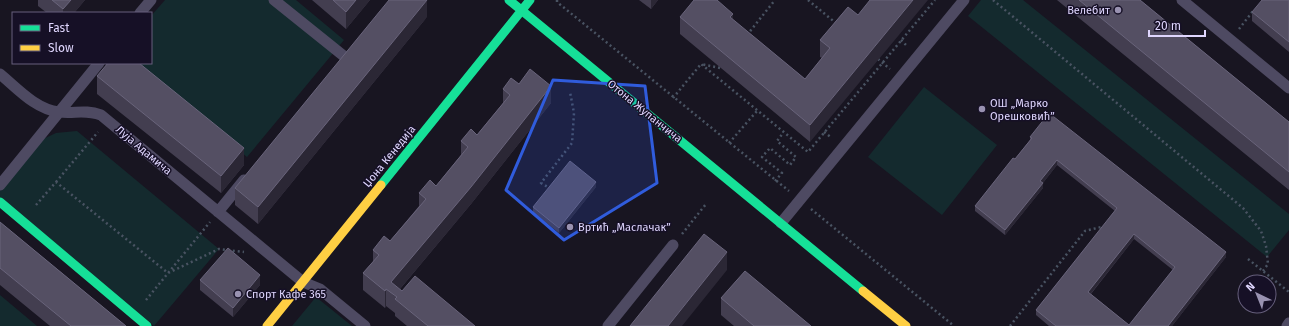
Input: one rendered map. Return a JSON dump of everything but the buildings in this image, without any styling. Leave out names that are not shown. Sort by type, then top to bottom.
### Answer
[{"type":"street","name":"Отона Жупанчича","points":[[509,0],[906,326]]},
{"type":"street","name":"Џона Кенедија","points":[[267,326],[530,0]]},
{"type":"street","points":[[0,202],[147,326]]},
{"type":"lane","points":[[141,12],[151,0]]},
{"type":"lane","points":[[274,0],[345,57]]},
{"type":"lane","points":[[781,223],[964,0]]},
{"type":"lane","points":[[1182,0],[1289,88]]},
{"type":"lane","points":[[0,185],[98,64]]},
{"type":"lane","name":"Луја Адамича","points":[[0,74],[36,103],[46,109],[60,112],[92,112],[102,115],[303,282]]},
{"type":"lane","points":[[218,212],[252,170]]},
{"type":"lane","points":[[608,326],[673,245]]},
{"type":"lane","points":[[303,282],[320,289],[365,326]]},
{"type":"path","points":[[557,0],[557,2],[673,98],[954,326]]},
{"type":"path","points":[[745,37],[774,0]]},
{"type":"path","points":[[808,0],[838,25]]},
{"type":"path","points":[[701,64],[783,133],[808,152],[935,0]]},
{"type":"path","points":[[993,0],[1243,208],[1261,231],[1266,246],[1268,264],[1263,271]]},
{"type":"path","points":[[1230,40],[1258,6]]},
{"type":"path","points":[[901,40],[909,47]]},
{"type":"path","points":[[878,59],[890,69]]},
{"type":"path","points":[[673,98],[701,64]]},
{"type":"path","points":[[701,64],[720,68]]},
{"type":"path","points":[[552,189],[541,183],[572,144],[574,113],[570,92]]},
{"type":"path","points":[[729,143],[757,111]]},
{"type":"path","points":[[23,221],[108,120]]},
{"type":"path","points":[[824,132],[833,139]]},
{"type":"path","points":[[775,181],[782,173],[762,157],[770,148],[790,165],[796,156],[777,141],[783,133]]},
{"type":"path","points":[[56,182],[168,273]]},
{"type":"path","points":[[673,245],[706,204]]},
{"type":"path","points":[[134,315],[218,212]]},
{"type":"path","points":[[1010,326],[1085,231],[1107,226]]},
{"type":"path","points":[[168,273],[219,249],[270,256]]},
{"type":"path","points":[[1248,259],[1289,292]]},
{"type":"highlighted area","points":[[553,80],[645,86],[657,183],[564,240],[506,190]]},
{"type":"green space","points":[[165,0],[296,0],[344,40],[247,157],[134,64],[152,64],[152,15]]},
{"type":"green space","points":[[981,0],[1023,0],[1289,214],[1289,230],[1267,257],[968,16]]},
{"type":"green space","points":[[924,87],[997,145],[942,215],[868,157]]},
{"type":"green space","points":[[77,131],[219,249],[154,326],[0,198],[0,190],[41,140],[56,133]]},
{"type":"green space","points":[[0,295],[37,326],[0,326]]},
{"type":"green space","points":[[316,297],[352,326],[292,326]]},
{"type":"traffic: fast","points":[[509,0],[863,291]]},
{"type":"traffic: fast","points":[[381,185],[530,0]]},
{"type":"traffic: fast","points":[[0,202],[147,326]]},
{"type":"traffic: slow","points":[[267,326],[381,185]]},
{"type":"traffic: slow","points":[[863,291],[906,326]]},
{"type":"place","name":"Велебит","points":[[1118,10]]},
{"type":"place","name":"ОШ „Марко Орешковић”","points":[[982,109]]},
{"type":"place","name":"Вртић „Маслачак”","points":[[570,227]]},
{"type":"place","name":"Спорт Кафе 365","points":[[238,294]]}]
